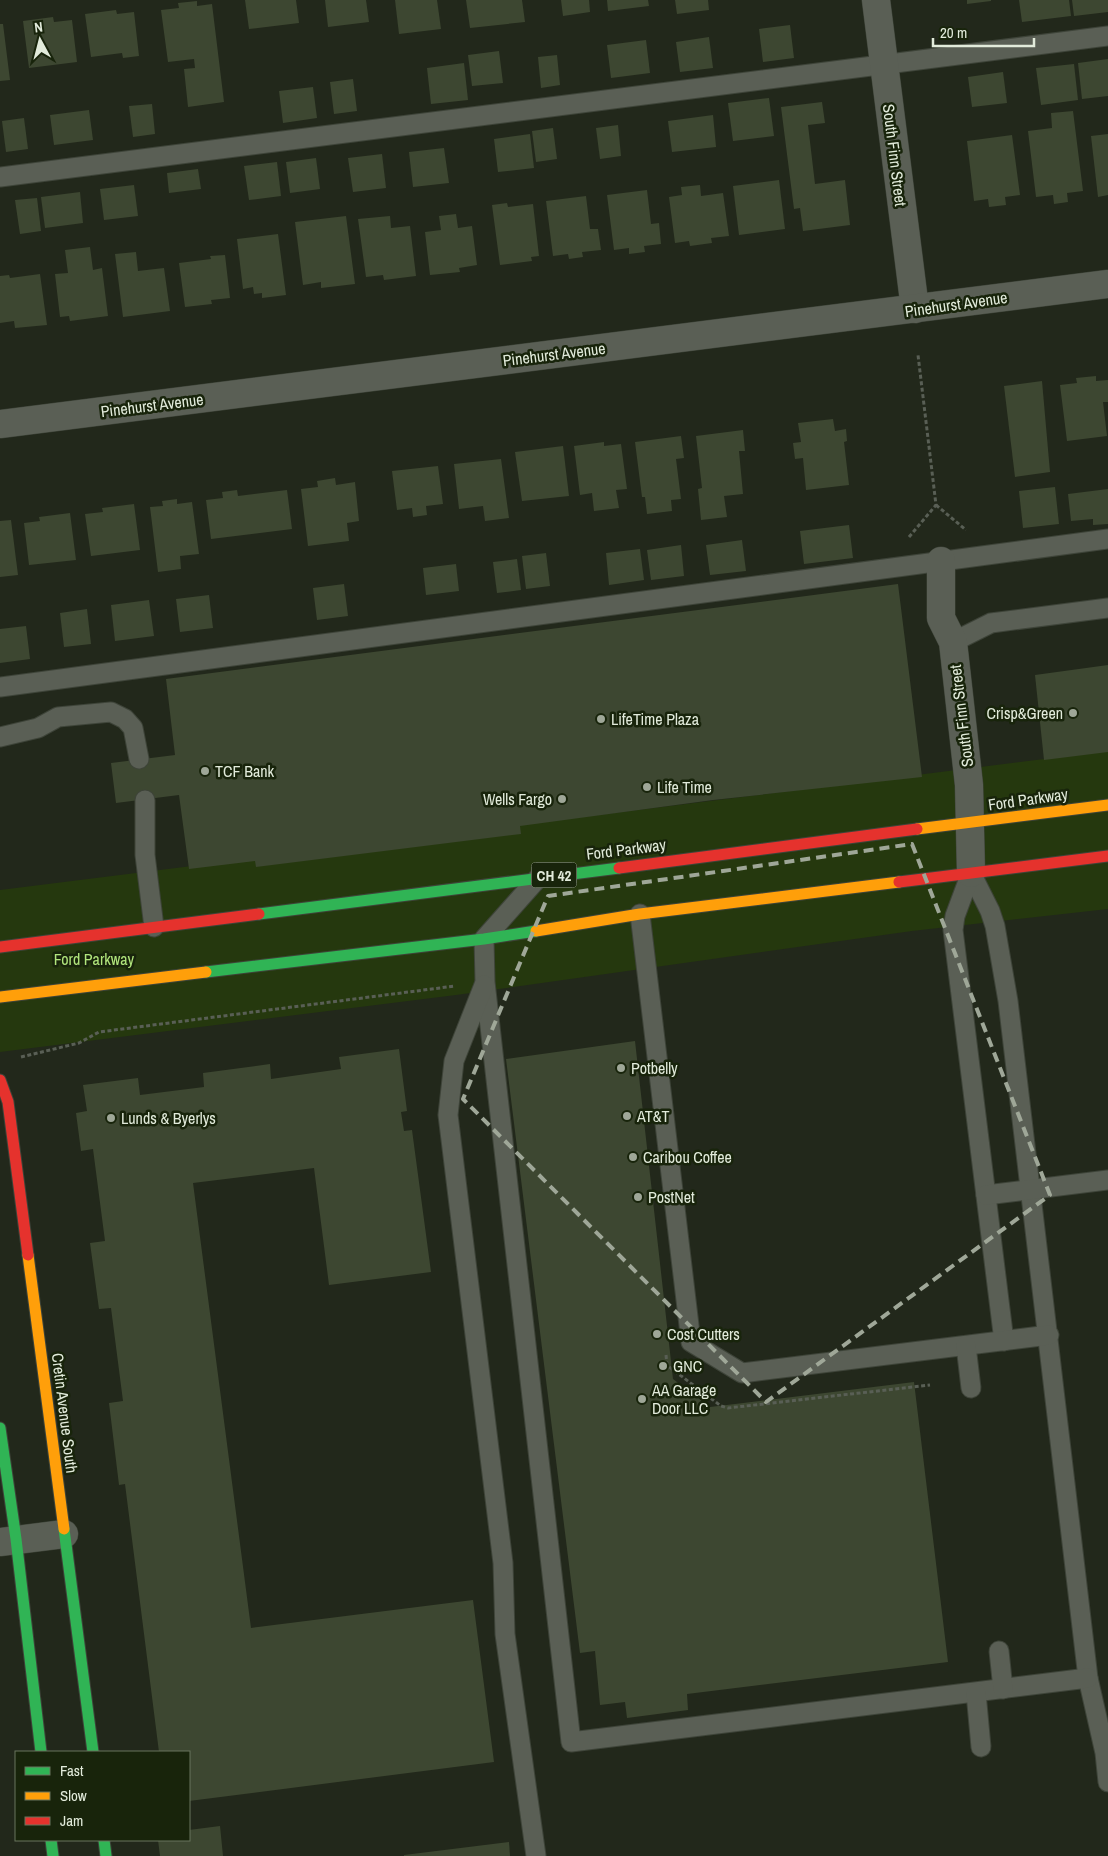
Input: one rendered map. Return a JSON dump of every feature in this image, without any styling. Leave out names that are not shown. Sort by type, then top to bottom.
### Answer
[{"type":"main road","name":"Ford Parkway","points":[[0,948],[1108,805]]},
{"type":"main road","points":[[0,996],[484,939],[640,914],[1108,856]]},
{"type":"main road","name":"Cretin Avenue South","points":[[0,1080],[8,1102],[93,1751]]},
{"type":"main road","points":[[0,1428],[8,1541],[41,1751]]},
{"type":"main road","points":[[51,1841],[53,1856]]},
{"type":"main road","points":[[104,1841],[106,1856]]},
{"type":"street","name":"South Finn Street","points":[[876,0],[915,309]]},
{"type":"street","name":"Pinehurst Avenue","points":[[0,424],[1108,284]]},
{"type":"street","name":"South Finn Street","points":[[941,560],[941,618],[953,642],[972,823],[972,873]]},
{"type":"street","points":[[8,1541],[64,1534]]},
{"type":"lane","points":[[0,177],[1108,36]]},
{"type":"lane","points":[[0,687],[902,565],[1108,539]]},
{"type":"lane","points":[[953,642],[991,623],[1108,608]]},
{"type":"lane","points":[[0,737],[38,728],[58,717],[111,712],[125,718],[133,728],[139,759]]},
{"type":"lane","points":[[145,800],[145,855],[154,927]]},
{"type":"lane","points":[[972,873],[990,911],[1008,1001],[1049,1335],[1088,1678],[1105,1753],[1108,1782]]},
{"type":"lane","points":[[972,873],[955,916],[953,930],[1004,1341]]},
{"type":"lane","points":[[539,877],[484,939],[485,982],[571,1742],[1088,1678]]},
{"type":"lane","points":[[640,914],[691,1342],[742,1373],[1049,1335]]},
{"type":"lane","points":[[485,982],[454,1061],[448,1115],[503,1563],[505,1634],[536,1856]]},
{"type":"lane","points":[[986,1195],[1108,1180]]},
{"type":"lane","points":[[966,1346],[971,1388]]},
{"type":"lane","points":[[999,1651],[1003,1689]]},
{"type":"lane","points":[[976,1692],[981,1747]]},
{"type":"path","points":[[918,355],[936,505],[973,536],[982,555]]},
{"type":"path","points":[[902,565],[902,547],[936,505]]},
{"type":"path","points":[[20,1057],[79,1043],[99,1032],[485,982]]},
{"type":"path","points":[[665,1346],[667,1365],[721,1406],[728,1408],[930,1385]]},
{"type":"highlighted area","points":[[912,844],[1050,1195],[766,1402],[463,1099],[548,896]]},
{"type":"green space","name":"Ford Parkway","points":[[1108,751],[1108,909],[912,931],[456,995],[0,1052],[0,890]]},
{"type":"building","points":[[245,0],[296,0],[299,23],[249,29]]},
{"type":"building","points":[[325,0],[366,0],[369,22],[328,27]]},
{"type":"building","points":[[395,0],[437,0],[441,29],[399,34]]},
{"type":"building","points":[[466,0],[522,0],[525,22],[470,28]]},
{"type":"building","points":[[561,0],[589,0],[590,12],[563,16]]},
{"type":"building","points":[[607,0],[648,0],[649,6],[608,11]]},
{"type":"building","points":[[675,0],[708,0],[709,10],[677,14]]},
{"type":"building","points":[[967,0],[991,0],[991,1],[967,4]]},
{"type":"building","points":[[1019,0],[1069,0],[1071,16],[1022,22]]},
{"type":"building","points":[[1072,0],[1108,0],[1108,12],[1074,16]]},
{"type":"building","points":[[197,1],[197,6],[212,4],[224,102],[188,107],[184,69],[195,68],[194,59],[168,62],[161,10],[179,8],[178,3]]},
{"type":"building","points":[[116,10],[117,14],[134,12],[139,56],[123,58],[122,53],[91,57],[85,14]]},
{"type":"building","points":[[53,17],[54,22],[72,20],[77,62],[29,68],[23,21]]},
{"type":"building","points":[[0,24],[3,24],[10,80],[0,81]]},
{"type":"building","points":[[790,25],[794,58],[763,62],[759,29]]},
{"type":"building","points":[[709,37],[713,68],[680,72],[676,42]]},
{"type":"building","points":[[646,40],[650,73],[611,78],[607,45]]},
{"type":"building","points":[[499,51],[503,83],[472,86],[468,55]]},
{"type":"building","points":[[557,55],[560,85],[541,88],[538,57]]},
{"type":"building","points":[[1108,59],[1108,96],[1082,99],[1078,63]]},
{"type":"building","points":[[464,63],[468,100],[431,104],[427,68]]},
{"type":"building","points":[[1074,64],[1078,100],[1041,105],[1036,68]]},
{"type":"building","points":[[1003,72],[1007,103],[972,107],[968,77]]},
{"type":"building","points":[[353,79],[357,111],[334,114],[330,82]]},
{"type":"building","points":[[313,87],[317,118],[283,123],[279,91]]},
{"type":"building","points":[[769,98],[774,136],[733,141],[728,103]]},
{"type":"building","points":[[822,102],[825,123],[808,125],[815,184],[845,180],[850,225],[803,231],[800,208],[794,209],[781,107]]},
{"type":"building","points":[[152,104],[155,134],[133,137],[129,106]]},
{"type":"building","points":[[89,110],[93,140],[54,145],[50,115]]},
{"type":"building","points":[[1073,111],[1083,191],[1067,193],[1068,202],[1054,204],[1053,195],[1036,197],[1028,131],[1052,128],[1051,113]]},
{"type":"building","points":[[713,115],[716,147],[672,152],[668,121]]},
{"type":"building","points":[[24,118],[28,149],[6,152],[2,121]]},
{"type":"building","points":[[618,125],[621,156],[600,159],[596,128]]},
{"type":"building","points":[[553,128],[557,159],[536,162],[532,131]]},
{"type":"building","points":[[530,134],[534,168],[498,172],[494,139]]},
{"type":"building","points":[[1108,134],[1108,195],[1098,197],[1091,136]]},
{"type":"building","points":[[1012,135],[1020,195],[1005,197],[1006,205],[989,207],[988,199],[974,201],[967,141]]},
{"type":"building","points":[[444,148],[449,183],[413,187],[409,152]]},
{"type":"building","points":[[382,154],[386,188],[353,192],[348,158]]},
{"type":"building","points":[[316,158],[320,189],[290,193],[286,162]]},
{"type":"building","points":[[277,162],[281,196],[249,200],[244,166]]},
{"type":"building","points":[[198,169],[201,189],[169,193],[167,173]]},
{"type":"building","points":[[779,180],[785,229],[739,235],[733,186]]},
{"type":"building","points":[[134,185],[138,216],[104,220],[100,189]]},
{"type":"building","points":[[700,185],[701,196],[723,193],[729,236],[711,238],[712,243],[690,246],[689,241],[675,243],[669,197],[682,195],[681,187]]},
{"type":"building","points":[[647,190],[651,224],[659,223],[661,244],[644,246],[645,252],[629,254],[629,248],[614,250],[607,195]]},
{"type":"building","points":[[80,192],[83,223],[45,228],[41,197]]},
{"type":"building","points":[[586,196],[590,229],[598,229],[601,250],[582,252],[583,257],[569,259],[568,254],[553,256],[546,201]]},
{"type":"building","points":[[37,198],[41,231],[20,234],[15,200]]},
{"type":"building","points":[[507,203],[508,207],[533,204],[539,256],[531,257],[532,261],[500,265],[492,205]]},
{"type":"building","points":[[456,214],[458,228],[472,226],[477,265],[459,268],[460,272],[430,275],[425,232],[441,230],[439,216]]},
{"type":"building","points":[[346,216],[355,284],[321,288],[321,282],[303,285],[295,222]]},
{"type":"building","points":[[390,216],[391,228],[410,226],[416,276],[384,280],[383,275],[366,277],[358,219]]},
{"type":"building","points":[[278,234],[286,295],[262,298],[262,293],[254,294],[253,287],[243,289],[237,239]]},
{"type":"building","points":[[90,247],[93,270],[102,268],[108,316],[70,321],[69,316],[60,317],[55,274],[68,273],[65,250]]},
{"type":"building","points":[[136,252],[138,271],[164,268],[170,311],[123,317],[115,254]]},
{"type":"building","points":[[225,255],[230,298],[211,300],[212,304],[185,307],[179,263],[211,259],[210,256]]},
{"type":"building","points":[[40,274],[47,325],[15,328],[14,321],[0,323],[0,276],[9,275],[10,278]]},
{"type":"building","points":[[1096,376],[1096,381],[1108,380],[1108,402],[1103,402],[1107,436],[1067,441],[1060,385],[1077,383],[1076,378]]},
{"type":"building","points":[[1042,381],[1050,472],[1015,477],[1004,386]]},
{"type":"building","points":[[833,419],[835,431],[846,429],[847,441],[844,442],[849,485],[806,490],[803,458],[795,459],[793,443],[801,442],[798,423]]},
{"type":"building","points":[[743,430],[745,451],[739,451],[743,494],[724,496],[727,517],[701,520],[698,489],[702,488],[696,436]]},
{"type":"building","points":[[681,436],[684,458],[676,459],[681,499],[671,500],[672,511],[647,514],[645,497],[642,497],[635,442]]},
{"type":"building","points":[[604,442],[604,446],[621,444],[627,489],[616,490],[619,508],[594,511],[592,493],[580,495],[574,446]]},
{"type":"building","points":[[563,446],[569,496],[522,501],[515,452]]},
{"type":"building","points":[[501,459],[509,518],[485,521],[483,506],[459,509],[454,464]]},
{"type":"building","points":[[438,466],[443,504],[426,506],[427,515],[413,517],[412,508],[397,510],[392,471]]},
{"type":"building","points":[[335,478],[336,485],[355,482],[359,521],[347,523],[349,541],[308,546],[301,489],[318,487],[317,481]]},
{"type":"building","points":[[1055,487],[1059,524],[1023,528],[1019,491]]},
{"type":"building","points":[[1108,489],[1108,524],[1093,525],[1093,519],[1071,521],[1068,494]]},
{"type":"building","points":[[237,490],[238,496],[287,490],[292,529],[211,539],[206,500],[223,498],[222,492]]},
{"type":"building","points":[[177,499],[177,504],[192,502],[199,554],[180,556],[181,569],[158,572],[150,507],[163,506],[162,501]]},
{"type":"building","points":[[134,504],[140,550],[91,556],[85,514],[103,512],[102,508]]},
{"type":"building","points":[[70,513],[76,560],[29,565],[24,523],[40,521],[39,517]]},
{"type":"building","points":[[11,520],[18,575],[0,577],[0,521]]},
{"type":"building","points":[[849,525],[853,558],[804,564],[800,531]]},
{"type":"building","points":[[742,540],[746,571],[710,575],[706,545]]},
{"type":"building","points":[[681,545],[684,576],[651,580],[647,550]]},
{"type":"building","points":[[640,549],[644,580],[609,585],[606,553]]},
{"type":"building","points":[[546,553],[550,586],[526,589],[522,556]]},
{"type":"building","points":[[517,559],[521,590],[497,593],[493,562]]},
{"type":"building","points":[[456,564],[459,591],[426,595],[423,568]]},
{"type":"building","points":[[344,584],[348,616],[317,620],[313,588]]},
{"type":"building","points":[[898,584],[922,777],[713,800],[520,826],[521,834],[256,867],[255,861],[189,869],[179,795],[116,803],[111,763],[175,755],[166,679]]},
{"type":"building","points":[[209,595],[213,628],[180,632],[176,599]]},
{"type":"building","points":[[149,600],[154,636],[115,641],[111,605]]},
{"type":"building","points":[[87,609],[91,644],[64,647],[60,613]]},
{"type":"building","points":[[26,626],[30,659],[0,663],[0,629]]},
{"type":"building","name":"Crisp&Green","points":[[1108,665],[1108,752],[1044,760],[1035,675]]},
{"type":"building","points":[[635,1041],[673,1379],[710,1407],[914,1382],[948,1662],[687,1694],[688,1710],[627,1718],[625,1702],[600,1705],[595,1651],[580,1653],[506,1059]]},
{"type":"building","points":[[399,1049],[407,1111],[401,1112],[404,1131],[412,1130],[431,1272],[329,1285],[314,1168],[193,1183],[251,1628],[473,1600],[494,1762],[190,1801],[190,1751],[159,1751],[125,1484],[119,1485],[109,1403],[123,1401],[111,1308],[99,1309],[90,1243],[105,1241],[93,1149],[81,1151],[76,1113],[87,1111],[83,1085],[138,1078],[140,1095],[204,1087],[203,1073],[270,1064],[271,1079],[341,1069],[339,1057]]},
{"type":"building","points":[[220,1826],[223,1856],[160,1856],[158,1841],[190,1841],[190,1830]]},
{"type":"building","points":[[509,1842],[510,1856],[404,1856],[404,1855]]},
{"type":"traffic: fast","points":[[259,914],[619,868]]},
{"type":"traffic: fast","points":[[206,972],[484,939],[536,931]]},
{"type":"traffic: fast","points":[[0,1428],[16,1539],[41,1751]]},
{"type":"traffic: fast","points":[[64,1529],[93,1751]]},
{"type":"traffic: fast","points":[[51,1841],[53,1856]]},
{"type":"traffic: fast","points":[[104,1841],[106,1856]]},
{"type":"traffic: slow","points":[[917,829],[1108,805]]},
{"type":"traffic: slow","points":[[536,931],[640,914],[899,882]]},
{"type":"traffic: slow","points":[[0,997],[206,972]]},
{"type":"traffic: slow","points":[[28,1255],[64,1529]]},
{"type":"traffic: jam","points":[[619,868],[917,829]]},
{"type":"traffic: jam","points":[[899,882],[1108,856]]},
{"type":"traffic: jam","points":[[0,947],[259,914]]},
{"type":"traffic: jam","points":[[0,1080],[8,1102],[28,1255]]},
{"type":"place","name":"Crisp&Green","points":[[1073,713]]},
{"type":"place","name":"LifeTime Plaza","points":[[601,719]]},
{"type":"place","name":"TCF Bank","points":[[205,771]]},
{"type":"place","name":"Life Time","points":[[647,787]]},
{"type":"place","name":"Wells Fargo","points":[[562,799]]},
{"type":"place","name":"Potbelly","points":[[621,1068]]},
{"type":"place","name":"AT&T","points":[[627,1116]]},
{"type":"place","name":"Lunds & Byerlys","points":[[111,1118]]},
{"type":"place","name":"Caribou Coffee","points":[[633,1157]]},
{"type":"place","name":"PostNet","points":[[638,1197]]},
{"type":"place","name":"Cost Cutters","points":[[657,1334]]},
{"type":"place","name":"GNC","points":[[663,1366]]},
{"type":"place","name":"AA Garage Door LLC","points":[[642,1399]]}]
